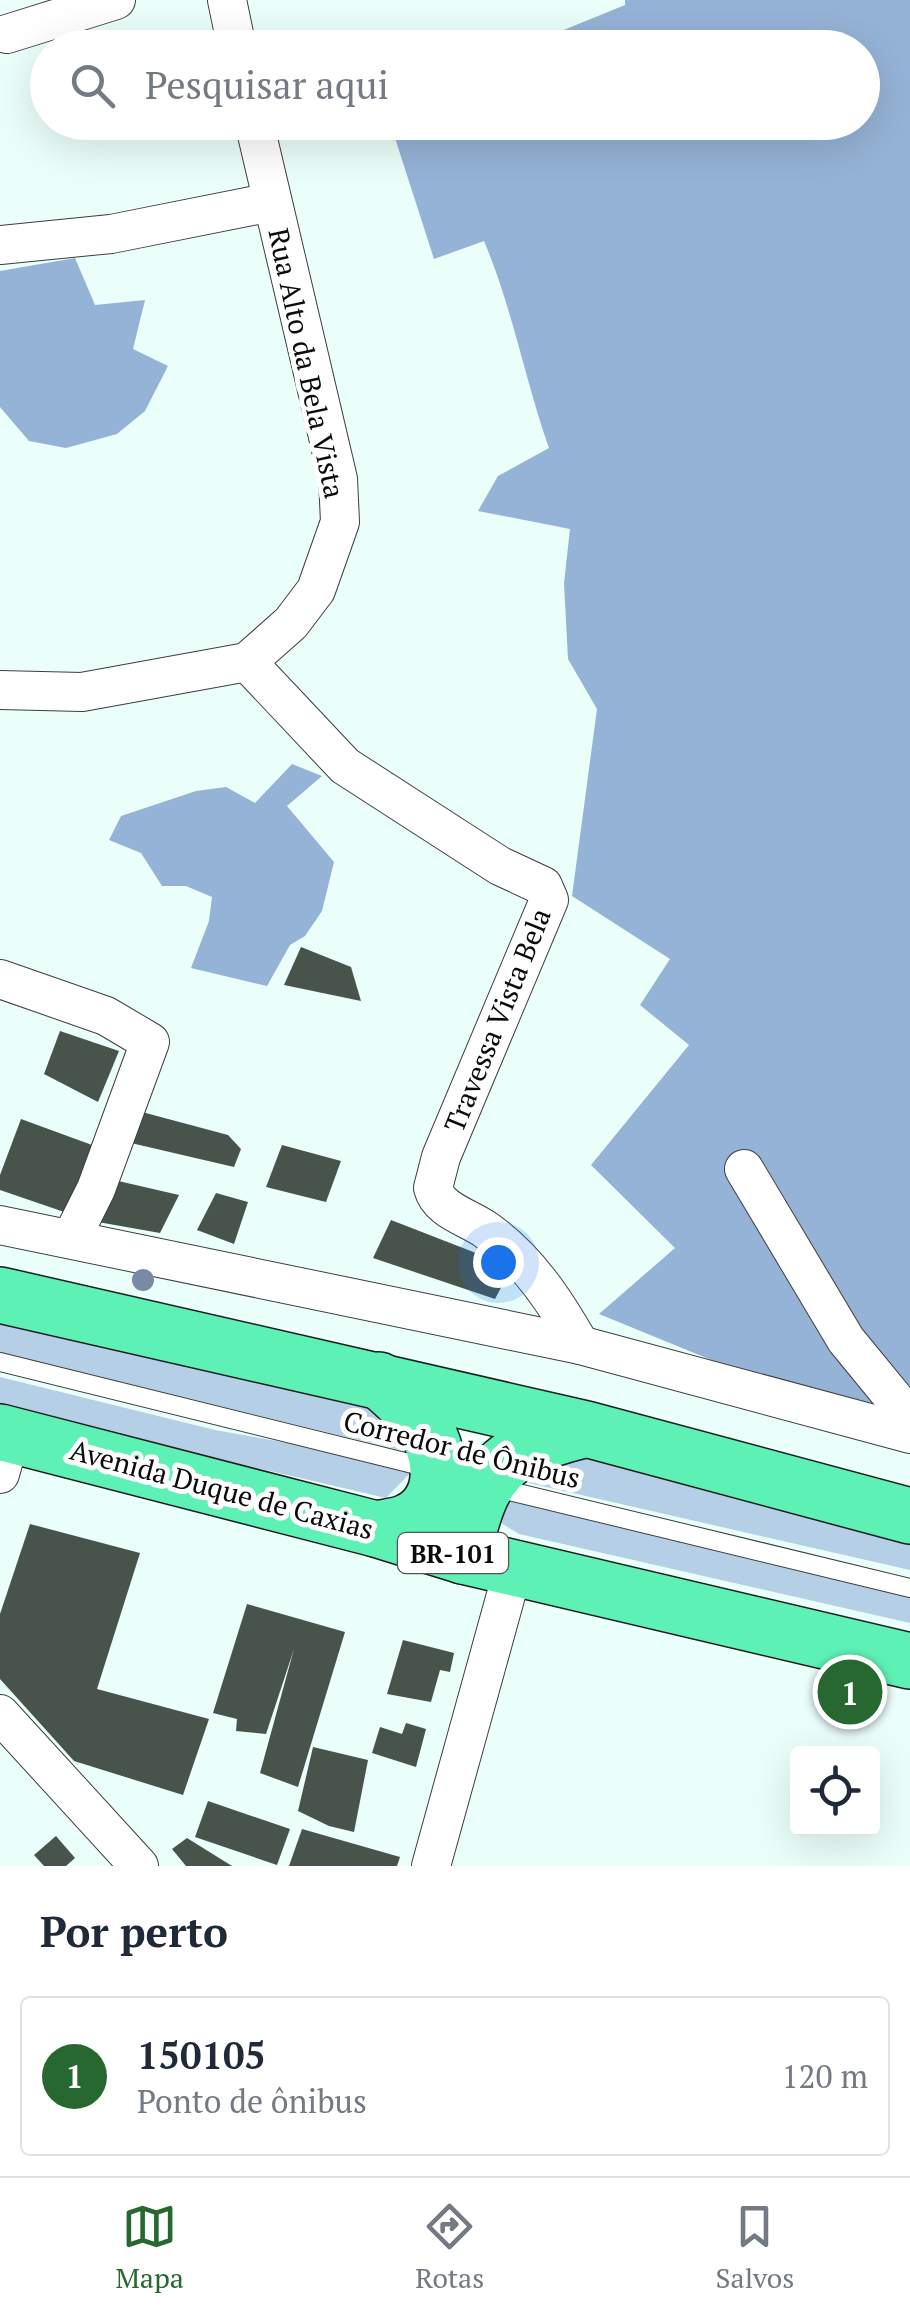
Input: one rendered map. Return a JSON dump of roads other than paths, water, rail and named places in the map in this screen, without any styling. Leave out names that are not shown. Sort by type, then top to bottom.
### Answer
[{"type":"highway","points":[[0,1295],[586,1429],[910,1516]]},
{"type":"highway","points":[[379,1380],[420,1419],[438,1455],[463,1478],[475,1505],[488,1561]]},
{"type":"highway","points":[[376,1529],[408,1522],[420,1513],[438,1486],[506,1460],[532,1442],[586,1429]]},
{"type":"highway","name":"Avenida Duque de Caxias","points":[[4,1447],[376,1529],[488,1561],[910,1661]]},
{"type":"street","points":[[7,34],[116,0]]},
{"type":"street","points":[[227,0],[234,30]]},
{"type":"street","name":"Rua Alto da Bela Vista","points":[[247,662],[291,623],[316,590],[340,522],[338,478],[258,140]]},
{"type":"street","name":"Rua Alto da Bela Vista","points":[[0,245],[111,234],[272,202]]},
{"type":"street","points":[[0,690],[82,692],[247,662]]},
{"type":"street","name":"Travessa Vista Bela","points":[[247,662],[346,766],[500,866],[543,886],[549,900],[441,1157],[433,1188],[441,1203],[484,1229],[536,1278],[580,1345]]},
{"type":"street","points":[[0,979],[106,1016],[150,1042],[96,1189],[71,1239]]},
{"type":"street","points":[[744,1169],[846,1340],[910,1418]]},
{"type":"street","points":[[0,1225],[580,1345],[910,1434]]},
{"type":"street","points":[[432,1866],[488,1561]]},
{"type":"street","points":[[0,1714],[138,1866]]},
{"type":"lane","name":"Corredor de Ônibus","points":[[0,1362],[910,1588]]},
{"type":"place","name":"150105","points":[[850,1692]]}]
